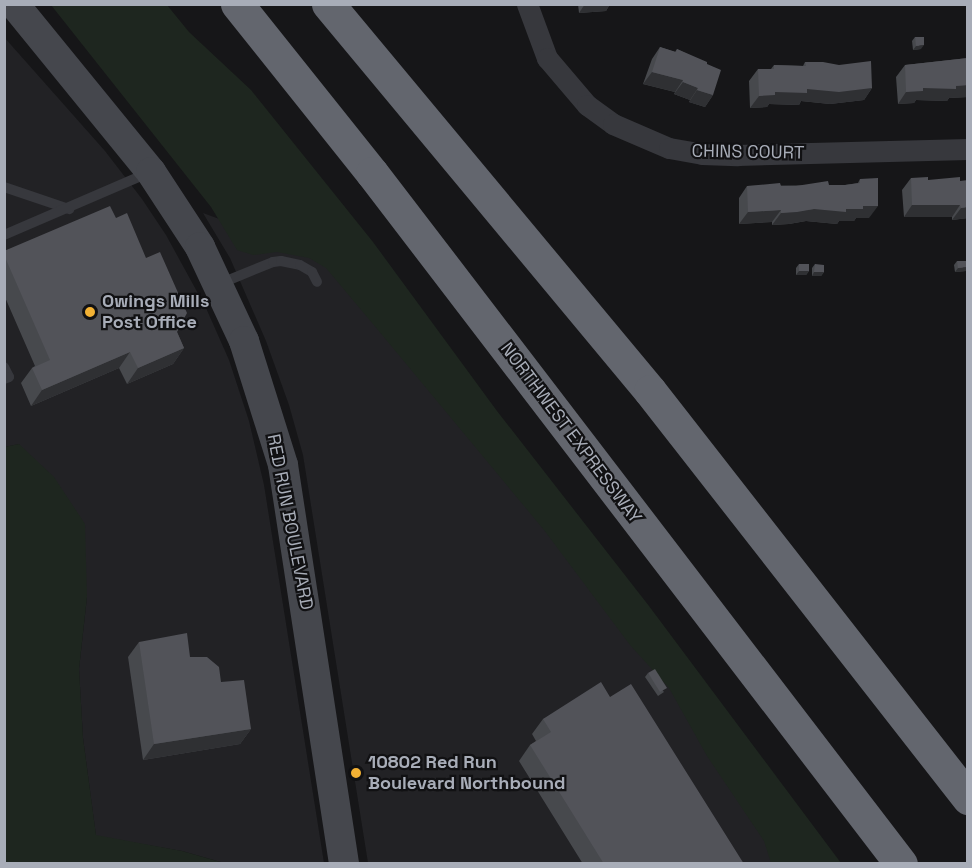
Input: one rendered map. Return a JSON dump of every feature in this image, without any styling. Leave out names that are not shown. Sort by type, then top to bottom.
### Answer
[{"type":"highway","name":"NORTHWEST EXPRESSWAY","points":[[237,4],[372,173],[901,864]]},
{"type":"highway","points":[[328,4],[650,391],[965,795]]},
{"type":"main road","name":"RED RUN BOULEVARD","points":[[14,4],[151,172],[188,225],[218,284],[255,370],[283,465],[344,864]]},
{"type":"street","name":"CHINS COURT","points":[[527,4],[547,58],[587,105],[613,124],[669,148],[702,154],[737,155],[968,149]]},
{"type":"lane","points":[[4,235],[151,172]]},
{"type":"lane","points":[[4,187],[69,209]]},
{"type":"lane","points":[[218,284],[273,262],[281,261],[306,268],[312,272],[317,282]]},
{"type":"lane","points":[[4,367],[9,377],[4,379]]},
{"type":"shaded area","points":[[51,5],[167,5],[189,32],[251,90],[373,242],[497,411],[649,606],[841,863],[771,863],[764,841],[707,756],[669,688],[630,645],[544,530],[326,268],[309,258],[277,252],[253,255],[237,250],[211,207]]},
{"type":"shaded area","points":[[4,37],[105,151],[142,199],[166,235],[206,308],[229,360],[249,421],[264,485],[324,863],[224,863],[182,851],[96,836],[83,738],[79,669],[87,597],[19,444],[5,447]]},
{"type":"shaded area","points":[[203,213],[350,267],[695,712],[792,863],[368,863],[303,455],[289,405],[266,341],[230,258]]},
{"type":"shaded area","points":[[19,444],[54,477],[85,524],[87,597],[79,669],[83,738],[96,835],[182,851],[224,863],[5,863],[4,447]]},
{"type":"building","points":[[915,37],[924,37],[924,45],[916,46]]},
{"type":"building","points":[[660,47],[676,52],[677,49],[721,70],[713,95],[697,90],[698,88],[683,80],[652,72]]},
{"type":"building","points":[[968,58],[968,85],[956,86],[956,89],[923,88],[923,91],[906,92],[905,65]]},
{"type":"building","points":[[871,61],[872,88],[839,92],[807,89],[807,93],[775,92],[775,95],[759,96],[758,69],[774,69],[774,65],[806,66],[805,62],[839,65]]},
{"type":"building","points":[[928,177],[928,180],[960,177],[960,181],[968,180],[968,207],[912,205],[911,178]]},
{"type":"building","points":[[878,178],[878,206],[846,209],[846,212],[814,209],[781,213],[781,210],[748,212],[747,186],[780,183],[781,186],[796,186],[828,181],[829,185],[845,185],[860,183],[860,179]]},
{"type":"building","name":"Owings Mills Post Office","points":[[110,206],[116,218],[127,213],[146,258],[160,252],[187,313],[177,332],[184,348],[138,368],[130,352],[42,390],[32,368],[50,360],[4,251]]},
{"type":"building","points":[[957,261],[968,261],[968,267],[958,268]]},
{"type":"building","points":[[799,264],[809,264],[809,271],[799,271]]},
{"type":"building","points":[[815,264],[824,265],[824,272],[814,272]]},
{"type":"building","points":[[187,633],[190,657],[207,657],[219,667],[221,682],[244,680],[251,729],[154,744],[139,642]]},
{"type":"building","points":[[655,669],[667,688],[660,692],[648,673]]},
{"type":"building","points":[[601,682],[610,697],[631,684],[744,864],[604,864],[530,745],[551,732],[543,719]]},
{"type":"place","name":"Owings Mills Post Office","points":[[90,312]]},
{"type":"place","name":"10802 Red Run Boulevard Northbound","points":[[356,773]]}]
